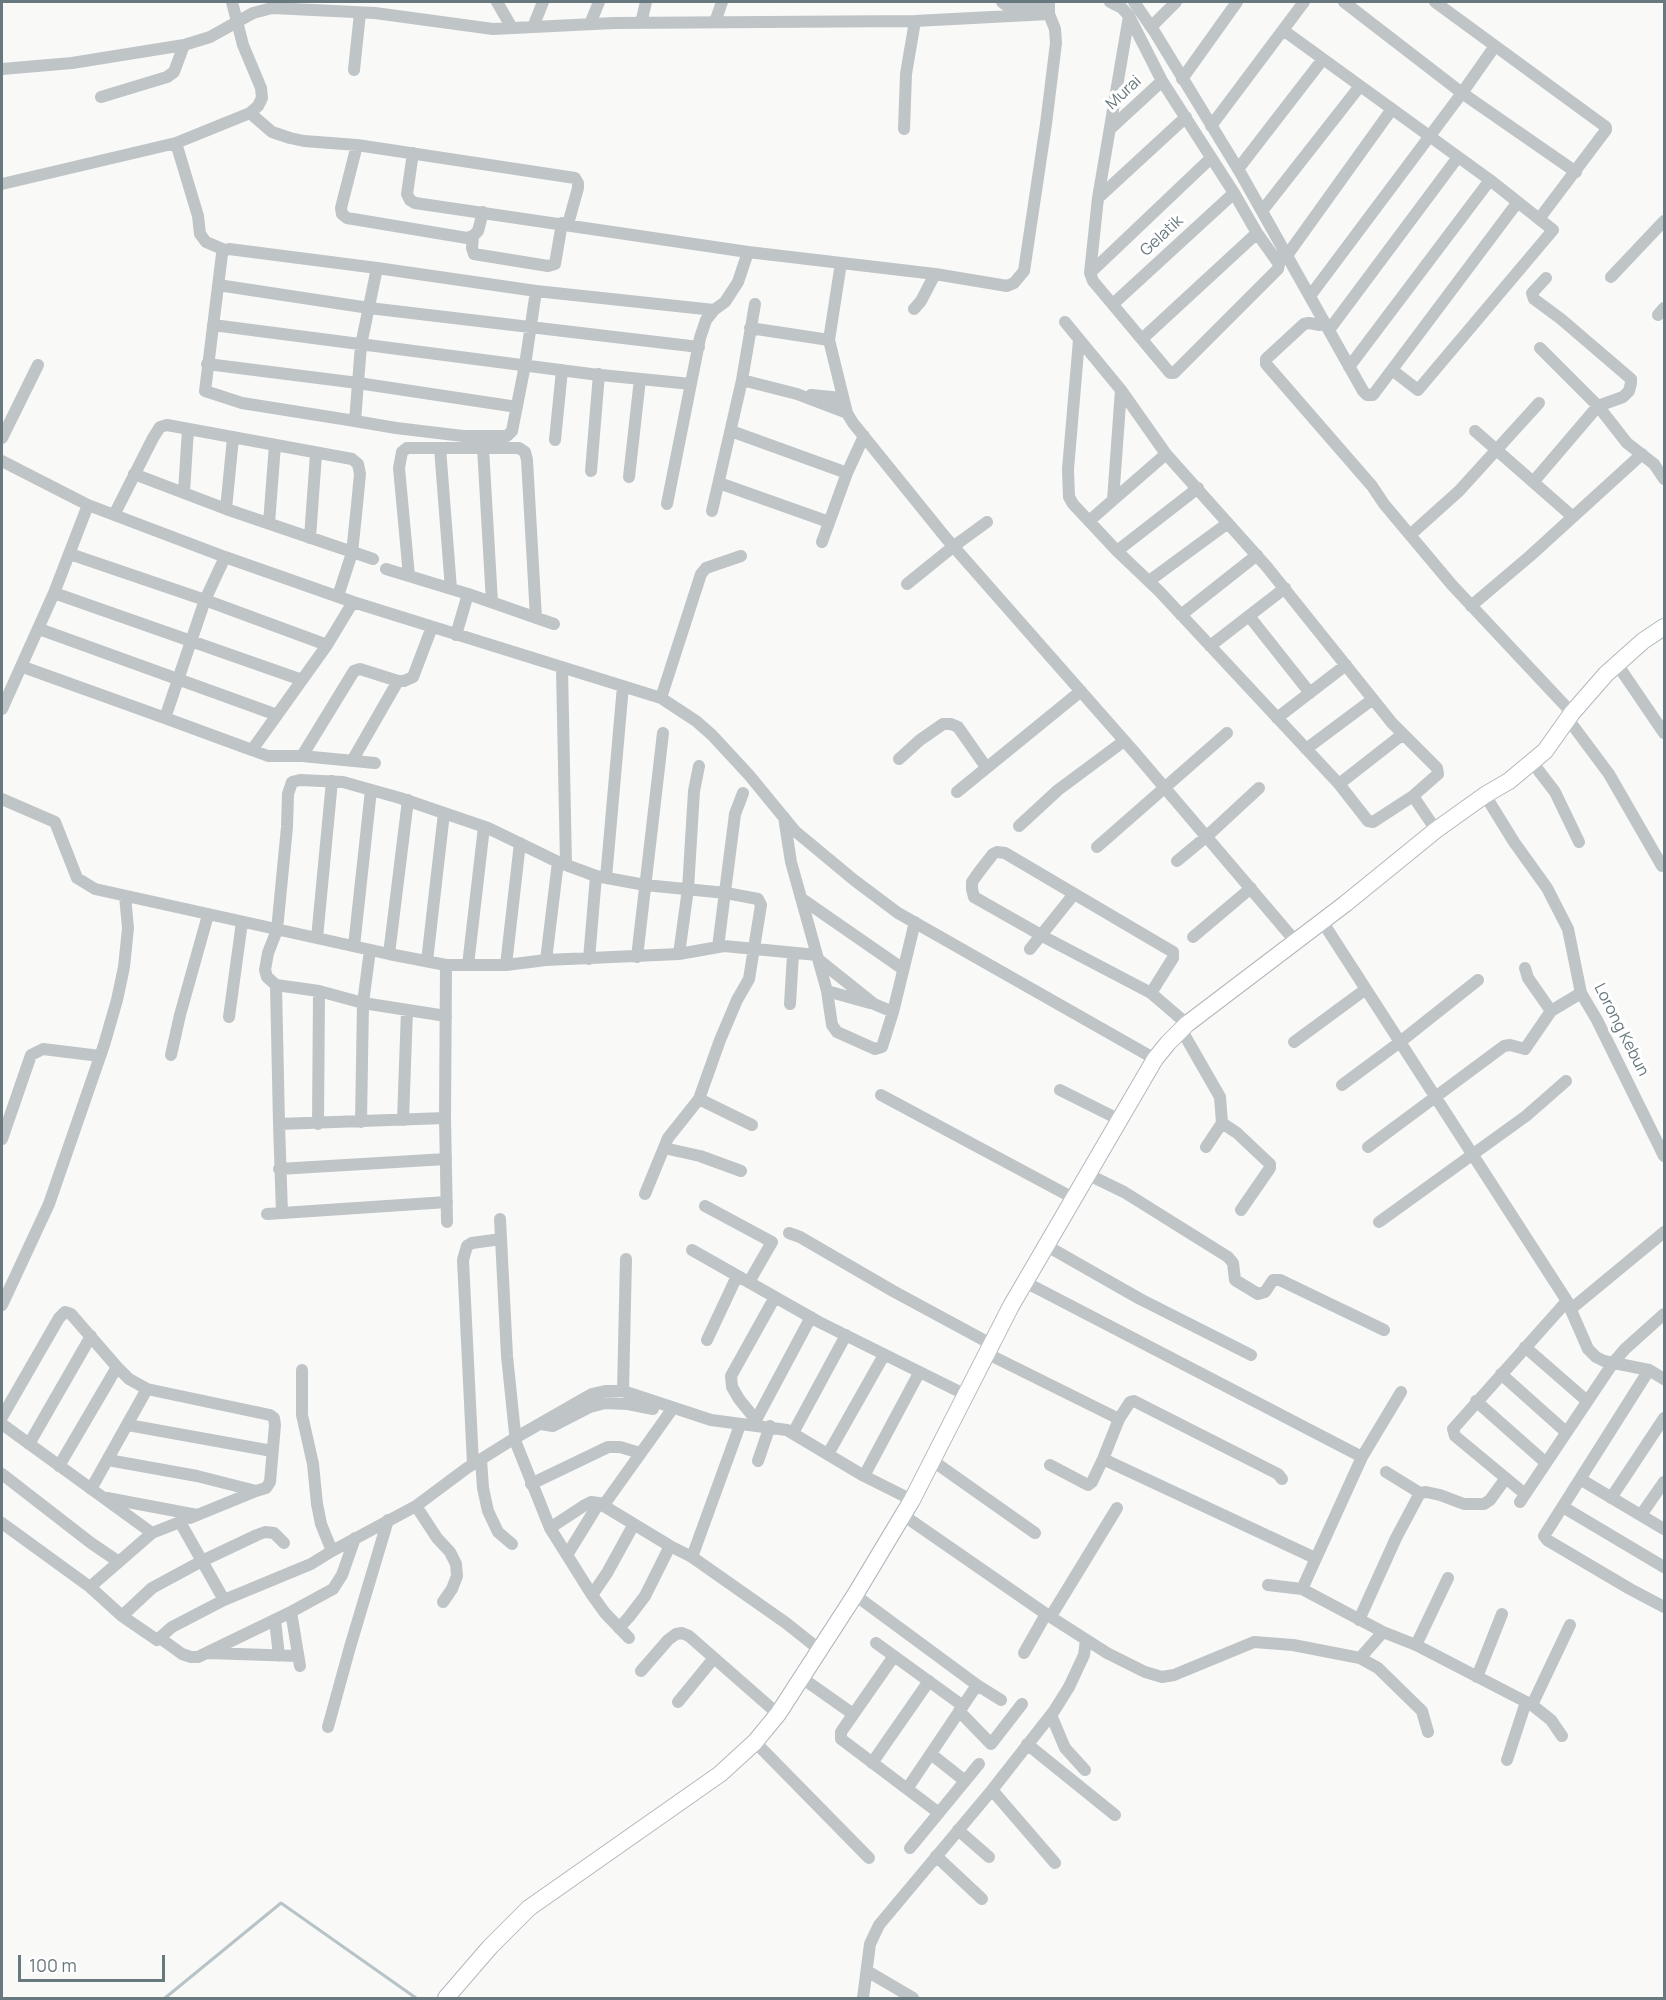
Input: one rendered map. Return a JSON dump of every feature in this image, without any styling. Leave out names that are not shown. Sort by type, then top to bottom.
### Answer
[{"type":"main road","points":[[450,1994],[490,1947],[537,1902],[720,1774],[755,1742],[778,1714],[855,1595],[907,1507],[933,1461],[988,1348],[1155,1059],[1184,1027],[1296,942],[1436,830],[1509,781],[1545,751],[1570,716],[1617,664],[1657,630],[1665,627]]},
{"type":"street","points":[[2,184],[176,143],[250,113],[258,106],[262,98],[261,88],[237,23],[232,2]]},
{"type":"street","points":[[497,2],[512,28]]},
{"type":"street","points":[[533,27],[543,2]]},
{"type":"street","points":[[590,24],[599,2]]},
{"type":"street","points":[[641,23],[646,2]]},
{"type":"street","points":[[715,22],[722,2]]},
{"type":"street","points":[[1002,2],[1006,6],[1049,7]]},
{"type":"street","points":[[1110,2],[1122,8],[1129,15],[1162,81],[1257,233],[1279,262],[1278,269],[1176,372],[1170,373],[1093,281],[1090,273],[1098,198],[1129,15]]},
{"type":"street","points":[[1134,2],[1238,169],[1288,254],[1363,391],[1370,396],[1517,203]]},
{"type":"street","points":[[1151,27],[1176,2]]},
{"type":"street","points":[[1182,79],[1237,2]]},
{"type":"street","points":[[1210,126],[1304,2]]},
{"type":"street","points":[[1344,2],[1462,93],[1576,172]]},
{"type":"street","points":[[1435,2],[1606,127],[1576,172],[1539,219]]},
{"type":"street","points":[[2,69],[72,63],[184,45],[210,37],[253,13],[292,5],[427,19],[477,27],[512,28],[641,23],[915,21],[1049,7]]},
{"type":"street","points":[[413,153],[407,194],[415,203],[748,252],[935,274],[1007,286],[1014,283],[1024,271],[1056,43],[1049,7]]},
{"type":"street","points":[[354,70],[360,12]]},
{"type":"street","points":[[904,129],[906,74],[915,21]]},
{"type":"street","points":[[1283,30],[1490,180],[1552,228],[1552,233],[1418,390],[1392,370]]},
{"type":"street","points":[[102,98],[167,77],[174,72],[184,45]]},
{"type":"street","points":[[1310,296],[1495,46]]},
{"type":"street","points":[[1238,169],[1323,59]]},
{"type":"street","name":"Murai","points":[[1110,129],[1162,81]]},
{"type":"street","points":[[1262,211],[1360,86]]},
{"type":"street","points":[[1288,254],[1392,109]]},
{"type":"street","points":[[250,113],[272,132],[304,141],[357,145],[413,153],[575,178],[578,183],[555,264],[548,266],[474,254],[472,248],[474,236],[478,231],[483,212]]},
{"type":"street","points":[[1098,198],[1186,117]]},
{"type":"street","points":[[176,143],[198,216],[200,234],[206,242],[225,250],[376,268],[536,291],[714,309]]},
{"type":"street","points":[[357,145],[341,208],[342,214],[347,218],[467,238],[474,236]]},
{"type":"street","points":[[1327,327],[1458,157]]},
{"type":"street","points":[[1090,273],[1211,158]]},
{"type":"street","points":[[1349,367],[1490,180]]},
{"type":"street","name":"Gelatik","points":[[1113,304],[1234,193]]},
{"type":"street","points":[[1611,277],[1665,221]]},
{"type":"street","points":[[1142,339],[1257,233]]},
{"type":"street","points":[[225,250],[222,254],[205,392],[242,403],[396,428],[463,436],[501,438],[507,436],[512,431],[517,407],[536,291]]},
{"type":"street","points":[[667,504],[706,320],[714,309],[725,302],[738,282],[748,252]]},
{"type":"street","points":[[841,263],[829,340],[847,413],[950,543],[1081,691],[1296,942]]},
{"type":"street","points":[[355,421],[361,345],[376,268]]},
{"type":"street","points":[[914,309],[921,301],[935,274]]},
{"type":"street","points":[[1534,481],[1598,406],[1623,397],[1629,391],[1631,379],[1534,299],[1532,293],[1546,278]]},
{"type":"street","points":[[218,285],[369,308],[699,346]]},
{"type":"street","points":[[712,511],[742,380],[755,304]]},
{"type":"street","points":[[1065,322],[1121,390],[1166,454],[1257,555],[1373,699],[1438,771],[1413,796],[1372,822],[1368,821],[1339,784],[1149,581],[1073,504],[1069,497],[1068,468],[1079,340]]},
{"type":"street","points":[[1327,327],[1304,324],[1265,362],[1471,606],[1570,716],[1609,774],[1662,866],[1665,865]]},
{"type":"street","points":[[213,325],[562,370],[691,384]]},
{"type":"street","points":[[750,328],[829,340]]},
{"type":"street","points":[[1540,348],[1598,406],[1627,443],[1654,464],[1665,479]]},
{"type":"street","points":[[207,364],[358,383],[517,407]]},
{"type":"street","points":[[2,438],[38,365]]},
{"type":"street","points":[[555,440],[562,370]]},
{"type":"street","points":[[591,471],[599,374]]},
{"type":"street","points":[[629,477],[640,379]]},
{"type":"street","points":[[742,380],[797,394],[847,413]]},
{"type":"street","points":[[1113,500],[1121,390]]},
{"type":"street","points":[[797,394],[842,398]]},
{"type":"street","points":[[1410,535],[1459,491],[1539,404]]},
{"type":"street","points":[[114,515],[160,427],[167,425],[352,459],[358,464],[360,474],[352,552],[338,596]]},
{"type":"street","points":[[184,492],[188,429]]},
{"type":"street","points":[[731,431],[847,473]]},
{"type":"street","points":[[1475,431],[1574,517]]},
{"type":"street","points":[[822,542],[847,473],[864,436]]},
{"type":"street","points":[[226,508],[233,438]]},
{"type":"street","points":[[269,523],[274,445]]},
{"type":"street","points":[[409,576],[399,468],[402,452],[407,448],[519,448],[525,452],[536,618]]},
{"type":"street","points":[[440,448],[451,589]]},
{"type":"street","points":[[483,448],[492,602]]},
{"type":"street","points":[[310,538],[316,454]]},
{"type":"street","points":[[1089,521],[1166,454]]},
{"type":"street","points":[[1471,606],[1574,517],[1642,454]]},
{"type":"street","points":[[2,461],[88,505],[225,557],[353,602],[661,698],[696,721],[712,735],[795,831],[898,913],[1155,1059]]},
{"type":"street","points":[[135,474],[373,559]]},
{"type":"street","points":[[719,483],[829,522]]},
{"type":"street","points":[[1117,551],[1198,488]]},
{"type":"street","points":[[2,709],[70,554],[88,505]]},
{"type":"street","points":[[907,584],[950,543],[987,522]]},
{"type":"street","points":[[1149,581],[1228,523]]},
{"type":"street","points":[[70,554],[327,645]]},
{"type":"street","points":[[1181,615],[1257,555]]},
{"type":"street","points":[[661,698],[701,574],[706,568],[741,556]]},
{"type":"street","points":[[165,718],[205,600],[225,557]]},
{"type":"street","points":[[387,569],[554,624]]},
{"type":"street","points":[[1210,646],[1284,588]]},
{"type":"street","points":[[57,594],[302,680]]},
{"type":"street","points":[[456,635],[468,594]]},
{"type":"street","points":[[252,750],[327,645],[353,602]]},
{"type":"street","points":[[1249,615],[1310,693]]},
{"type":"street","points":[[302,756],[354,671],[360,669],[398,681],[413,677],[432,627]]},
{"type":"street","points":[[42,630],[277,715]]},
{"type":"street","points":[[1617,664],[1665,732]]},
{"type":"street","points":[[1276,717],[1346,665]]},
{"type":"street","points":[[26,668],[268,756],[302,756],[375,763]]},
{"type":"street","points":[[546,960],[562,864],[562,668]]},
{"type":"street","points":[[352,761],[398,681]]},
{"type":"street","points":[[589,958],[601,877],[623,686]]},
{"type":"street","points":[[957,792],[1081,691]]},
{"type":"street","points":[[1306,749],[1373,699]]},
{"type":"street","points":[[899,759],[943,724],[951,724],[958,728],[986,767]]},
{"type":"street","points":[[638,957],[663,733]]},
{"type":"street","points":[[1097,847],[1227,733]]},
{"type":"street","points":[[1339,784],[1403,734]]},
{"type":"street","points":[[1019,826],[1058,790],[1124,741]]},
{"type":"street","points":[[1532,762],[1555,792],[1579,842]]},
{"type":"street","points":[[679,954],[688,889],[694,791],[699,766]]},
{"type":"street","points":[[317,938],[332,781]]},
{"type":"street","points":[[446,1016],[363,1002],[319,991],[276,985],[267,977],[265,970],[268,953],[277,930],[289,785],[292,782],[332,781],[408,800],[484,827],[562,864],[601,877],[645,885],[726,893],[758,899],[761,905],[749,979],[737,1000],[720,1040],[699,1099],[668,1138],[645,1194]]},
{"type":"street","points":[[1177,861],[1259,788]]},
{"type":"street","points":[[354,946],[371,790]]},
{"type":"street","points":[[718,947],[735,814],[743,793]]},
{"type":"street","name":"Lorong Kebun","points":[[1485,795],[1547,888],[1569,929],[1581,993],[1597,1020],[1664,1155]]},
{"type":"street","points":[[1413,796],[1436,830]]},
{"type":"street","points":[[2,799],[56,822],[77,878],[95,890],[446,965],[506,965],[546,960],[638,957],[679,954],[724,946],[793,954],[818,958],[874,1004]]},
{"type":"street","points":[[389,954],[408,800]]},
{"type":"street","points":[[428,961],[444,813]]},
{"type":"street","points":[[783,817],[791,862],[827,991],[833,1029],[875,1049],[882,1047],[915,922]]},
{"type":"street","points":[[468,965],[484,827]]},
{"type":"street","points":[[506,965],[519,843]]},
{"type":"street","points":[[1151,993],[1173,958],[1173,953],[1005,852],[993,854],[972,882],[972,894],[1040,934],[1151,993],[1184,1027],[1202,1069],[1220,1097],[1222,1123],[1206,1148]]},
{"type":"street","points":[[1193,938],[1251,888]]},
{"type":"street","points":[[1029,949],[1074,894]]},
{"type":"street","points":[[2,1305],[49,1204],[117,1000],[124,967],[128,928],[125,896]]},
{"type":"street","points":[[802,899],[903,969]]},
{"type":"street","points":[[171,1055],[208,915]]},
{"type":"street","points":[[1322,921],[1569,1305],[1588,1349],[1596,1357],[1649,1370],[1665,1379]]},
{"type":"street","points":[[229,1017],[242,922]]},
{"type":"street","points":[[361,1122],[363,1002],[370,950]]},
{"type":"street","points":[[790,1005],[793,954]]},
{"type":"street","points":[[446,965],[447,1222]]},
{"type":"street","points":[[1525,968],[1528,978],[1551,1011]]},
{"type":"street","points":[[1342,1085],[1478,980]]},
{"type":"street","points":[[276,985],[279,1169],[282,1213]]},
{"type":"street","points":[[1294,1042],[1366,989]]},
{"type":"street","points":[[318,1124],[319,991]]},
{"type":"street","points":[[827,991],[874,1004],[893,1012]]},
{"type":"street","points":[[1368,1148],[1504,1046],[1510,1045],[1525,1049],[1551,1011],[1581,993]]},
{"type":"street","points":[[403,1120],[407,1010]]},
{"type":"street","points":[[2,1139],[31,1055],[43,1049],[100,1056]]},
{"type":"street","points":[[1379,1222],[1526,1116],[1566,1081]]},
{"type":"street","points":[[1060,1090],[1120,1119]]},
{"type":"street","points":[[881,1095],[1075,1199]]},
{"type":"street","points":[[699,1099],[752,1125]]},
{"type":"street","points":[[279,1124],[445,1118]]},
{"type":"street","points":[[1222,1123],[1237,1133],[1270,1164],[1270,1168],[1241,1210]]},
{"type":"street","points":[[664,1148],[692,1153],[741,1171]]},
{"type":"street","points":[[279,1169],[446,1159]]},
{"type":"street","points":[[1089,1175],[1124,1192],[1228,1257],[1233,1263],[1235,1280],[1258,1294],[1263,1294],[1274,1280],[1280,1280],[1384,1330]]},
{"type":"street","points":[[267,1214],[447,1202]]},
{"type":"street","points":[[705,1206],[772,1242],[749,1282]]},
{"type":"street","points":[[500,1219],[507,1356],[515,1438],[550,1528],[592,1595],[629,1638]]},
{"type":"street","points":[[1664,1315],[1625,1349],[1613,1363],[1522,1498],[1506,1478],[1453,1432],[1454,1426],[1525,1347],[1569,1305],[1665,1232]]},
{"type":"street","points":[[789,1233],[800,1237],[988,1348],[1119,1419]]},
{"type":"street","points":[[501,1239],[472,1243],[467,1246],[463,1260],[477,1461],[488,1511],[498,1532],[512,1544]]},
{"type":"street","points":[[1047,1246],[1140,1299],[1251,1355]]},
{"type":"street","points":[[692,1250],[811,1317],[966,1395]]},
{"type":"street","points":[[623,1391],[626,1259]]},
{"type":"street","points":[[707,1340],[737,1276]]},
{"type":"street","points":[[1025,1282],[1362,1457]]},
{"type":"street","points":[[755,1423],[732,1387],[731,1377],[775,1297]]},
{"type":"street","points":[[2,1417],[59,1318],[65,1312],[71,1314],[129,1379],[147,1389],[270,1415],[274,1418],[272,1472],[266,1488],[152,1533],[90,1587]]},
{"type":"street","points":[[755,1423],[811,1317]]},
{"type":"street","points":[[793,1433],[846,1335]]},
{"type":"street","points":[[29,1444],[91,1336]]},
{"type":"street","points":[[1525,1347],[1587,1401]]},
{"type":"street","points":[[828,1454],[884,1355]]},
{"type":"street","points":[[59,1466],[117,1367]]},
{"type":"street","points":[[302,1370],[302,1415],[313,1464],[321,1524],[332,1551]]},
{"type":"street","points":[[1649,1370],[1545,1538],[1665,1607]]},
{"type":"street","points":[[864,1476],[919,1373]]},
{"type":"street","points":[[1501,1374],[1566,1432]]},
{"type":"street","points":[[91,1489],[147,1389]]},
{"type":"street","points":[[2,1523],[90,1587],[122,1616],[157,1640],[172,1627],[224,1600],[311,1564],[416,1506],[477,1461],[592,1394],[623,1391],[670,1412]]},
{"type":"street","points":[[1302,1589],[1362,1457],[1401,1392]]},
{"type":"street","points":[[1050,1465],[1089,1485],[1103,1459],[1119,1419],[1130,1402],[1134,1401],[1278,1474],[1282,1479]]},
{"type":"street","points":[[1476,1401],[1546,1463]]},
{"type":"street","points":[[541,1424],[553,1426],[590,1407],[605,1403],[645,1406],[740,1425],[755,1423],[788,1430],[864,1476],[1049,1615],[1107,1653],[1145,1672],[1162,1677],[1174,1675],[1254,1642],[1293,1645],[1360,1658],[1378,1668],[1422,1711],[1428,1732]]},
{"type":"street","points":[[567,1555],[601,1504],[670,1412]]},
{"type":"street","points":[[1611,1498],[1665,1418]]},
{"type":"street","points":[[2,1424],[152,1533]]},
{"type":"street","points":[[128,1425],[272,1451]]},
{"type":"street","points":[[692,1557],[740,1425]]},
{"type":"street","points":[[758,1461],[770,1426]]},
{"type":"street","points":[[531,1484],[608,1447],[620,1447],[640,1453]]},
{"type":"street","points":[[1103,1459],[1315,1558]]},
{"type":"street","points":[[108,1460],[197,1476],[256,1491]]},
{"type":"street","points":[[933,1461],[1035,1533]]},
{"type":"street","points":[[1386,1472],[1420,1493],[1440,1495],[1464,1504],[1484,1504],[1490,1500],[1506,1478]]},
{"type":"street","points":[[2,1474],[119,1562]]},
{"type":"street","points":[[1580,1479],[1665,1529]]},
{"type":"street","points":[[1641,1515],[1665,1482]]},
{"type":"street","points":[[1359,1620],[1396,1538],[1420,1493]]},
{"type":"street","points":[[103,1497],[197,1515]]},
{"type":"street","points":[[550,1528],[591,1502],[601,1504],[692,1557],[786,1623],[819,1650]]},
{"type":"street","points":[[416,1506],[437,1538],[450,1552],[456,1564],[455,1583],[443,1602]]},
{"type":"street","points":[[1563,1507],[1665,1567]]},
{"type":"street","points":[[1024,1653],[1117,1508]]},
{"type":"street","points":[[328,1727],[388,1520]]},
{"type":"street","points":[[180,1522],[224,1600]]},
{"type":"street","points":[[592,1595],[634,1524]]},
{"type":"street","points":[[122,1616],[152,1588],[202,1561],[265,1532],[277,1533],[284,1543]]},
{"type":"street","points":[[160,1638],[182,1654],[198,1657],[291,1612],[333,1589],[342,1575],[355,1538]]},
{"type":"street","points":[[619,1628],[645,1596],[670,1546]]},
{"type":"street","points":[[1416,1645],[1448,1578]]},
{"type":"street","points":[[1268,1585],[1302,1589],[1383,1632],[1416,1645],[1529,1704],[1551,1720],[1562,1736]]},
{"type":"street","points":[[855,1595],[977,1685],[1001,1700]]},
{"type":"street","points":[[206,1653],[279,1656],[299,1661],[291,1612]]},
{"type":"street","points":[[1477,1677],[1502,1614]]},
{"type":"street","points":[[275,1620],[279,1656]]},
{"type":"street","points":[[1507,1760],[1529,1704],[1570,1625]]},
{"type":"street","points":[[1360,1658],[1383,1632]]},
{"type":"street","points":[[641,1671],[675,1634],[682,1633],[689,1636],[778,1714]]},
{"type":"street","points":[[863,1998],[870,1944],[875,1930],[992,1790],[1051,1715],[1069,1687],[1084,1654],[1086,1640]]},
{"type":"street","points":[[876,1642],[929,1681],[961,1709],[991,1743],[1022,1704]]},
{"type":"street","points":[[894,1656],[841,1732],[841,1739],[939,1813]]},
{"type":"street","points":[[678,1702],[714,1658]]},
{"type":"street","points":[[802,1678],[853,1714]]},
{"type":"street","points":[[872,1763],[929,1681]]},
{"type":"street","points":[[907,1789],[977,1685]]},
{"type":"street","points":[[1051,1715],[1065,1748],[1084,1770]]},
{"type":"street","points":[[755,1742],[869,1858]]},
{"type":"street","points":[[1027,1744],[1114,1815]]},
{"type":"street","points":[[931,1754],[965,1781]]},
{"type":"street","points":[[910,1848],[979,1764]]},
{"type":"street","points":[[992,1790],[1054,1863]]},
{"type":"street","points":[[958,1830],[989,1857]]},
{"type":"street","points":[[936,1856],[982,1899]]},
{"type":"street","points":[[867,1971],[913,1998]]},
{"type":"waterway","points":[[165,1998],[281,1903],[416,1998]]}]
